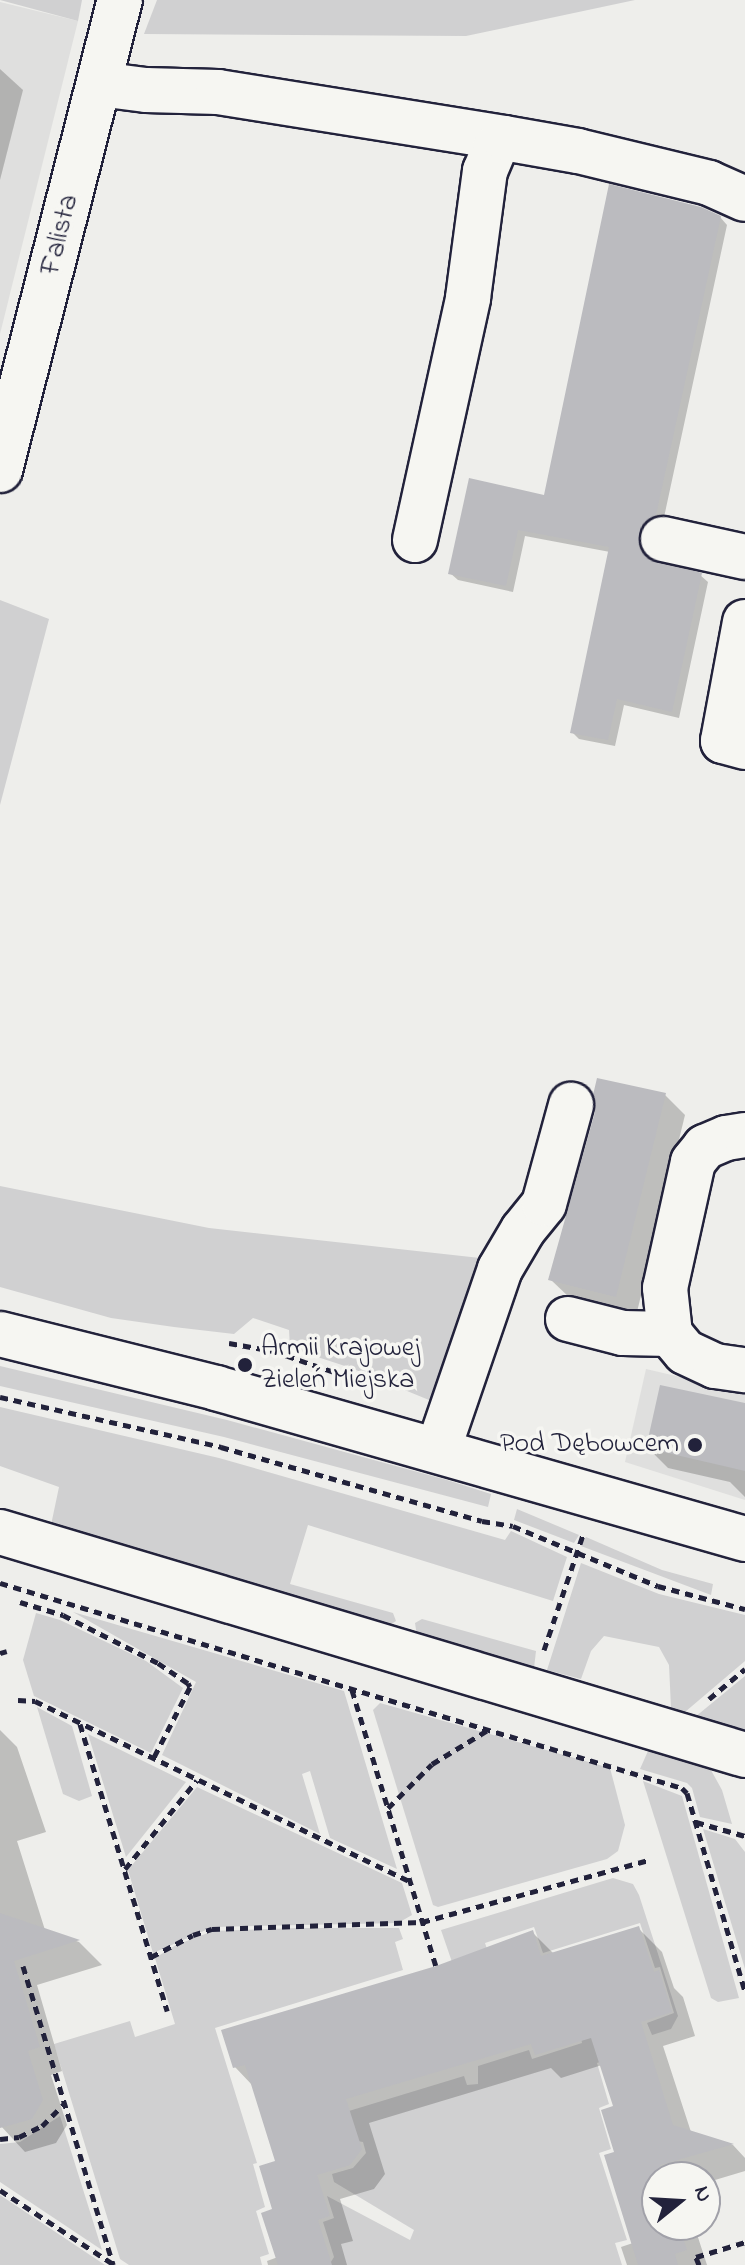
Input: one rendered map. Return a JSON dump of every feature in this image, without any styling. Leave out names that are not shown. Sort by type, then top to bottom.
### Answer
[{"type":"street","name":"Falista","points":[[0,470],[120,0]]},
{"type":"street","points":[[99,84],[146,90],[218,92],[578,151],[709,183],[745,199]]},
{"type":"street","points":[[415,540],[468,298],[485,171],[495,148],[504,138]]},
{"type":"street","points":[[663,539],[745,557]]},
{"type":"street","points":[[745,622],[723,741],[745,747]]},
{"type":"street","points":[[438,1450],[500,1269],[523,1230],[544,1204],[571,1105]]},
{"type":"street","points":[[745,1135],[726,1138],[705,1147],[693,1162],[665,1288],[670,1334],[685,1352],[715,1366],[745,1370]]},
{"type":"street","points":[[568,1319],[623,1333],[670,1334]]},
{"type":"street","points":[[0,1334],[216,1388],[745,1539]]},
{"type":"street","points":[[0,1532],[745,1755]]},
{"type":"path","points":[[0,1397],[221,1447],[513,1526],[658,1586],[745,1609]]},
{"type":"path","points":[[531,1691],[575,1552],[586,1531]]},
{"type":"path","points":[[0,1583],[682,1788],[687,1793],[745,1991]]},
{"type":"path","points":[[20,1602],[63,1615],[158,1663],[188,1683],[190,1687],[153,1759]]},
{"type":"path","points":[[0,1653],[7,1651]]},
{"type":"path","points":[[351,1689],[436,1966]]},
{"type":"path","points":[[18,1700],[35,1701],[411,1882]]},
{"type":"path","points":[[80,1724],[167,2011]]},
{"type":"path","points":[[388,1808],[432,1764],[488,1730]]},
{"type":"path","points":[[125,1870],[197,1780]]},
{"type":"path","points":[[695,1822],[745,1836]]},
{"type":"path","points":[[151,1957],[193,1935],[212,1929],[422,1922],[648,1860]]},
{"type":"path","points":[[23,1966],[113,2265]]},
{"type":"path","points":[[0,2139],[19,2137],[42,2126],[64,2104]]},
{"type":"path","points":[[0,2190],[113,2265]]},
{"type":"path","points":[[699,2265],[696,2257],[745,2242]]},
{"type":"shaded area","points":[[0,0],[82,0],[78,21]]},
{"type":"shaded area","points":[[157,0],[635,0],[466,36],[144,34]]},
{"type":"shaded area","points":[[0,2],[78,21],[0,334]]},
{"type":"shaded area","points":[[0,600],[49,619],[0,805]]},
{"type":"shaded area","points":[[0,1186],[209,1228],[489,1259],[438,1397],[429,1400],[351,1368],[290,1348],[289,1330],[253,1318],[234,1334],[174,1327],[111,1318],[0,1287]]},
{"type":"shaded area","points":[[0,1366],[227,1420],[447,1480],[491,1494],[488,1507],[224,1437],[0,1386]]},
{"type":"shaded area","points":[[646,1369],[745,1392],[745,1500],[625,1462]]},
{"type":"shaded area","points":[[0,1407],[219,1458],[505,1540],[511,1531],[567,1557],[553,1601],[308,1525],[290,1584],[393,1613],[396,1621],[390,1625],[51,1525],[59,1487],[0,1466]]},
{"type":"shaded area","points":[[517,1509],[579,1535],[574,1543],[514,1520]]},
{"type":"shaded area","points":[[586,1537],[662,1570],[713,1584],[711,1595],[581,1546]]},
{"type":"shaded area","points":[[581,1563],[659,1594],[745,1615],[745,1661],[685,1712],[671,1708],[669,1665],[659,1647],[604,1636],[591,1651],[581,1679],[547,1670]]},
{"type":"shaded area","points":[[73,1612],[344,1691],[397,1869],[330,1838],[310,1771],[302,1774],[320,1834],[162,1755],[196,1682]]},
{"type":"shaded area","points":[[36,1613],[60,1620],[146,1661],[183,1688],[151,1753],[34,1696],[23,1660]]},
{"type":"shaded area","points":[[422,1619],[536,1651],[534,1668],[417,1636],[415,1623]]},
{"type":"shaded area","points":[[745,1676],[745,1730],[695,1717]]},
{"type":"shaded area","points":[[380,1703],[610,1768],[625,1825],[618,1851],[607,1859],[438,1907],[433,1905],[373,1710]]},
{"type":"shaded area","points":[[37,1707],[72,1726],[92,1796],[79,1801],[63,1794]]},
{"type":"shaded area","points":[[88,1734],[186,1782],[126,1857]]},
{"type":"shaded area","points":[[659,1745],[707,1763],[722,1790],[732,1824],[700,1817],[692,1788],[687,1783],[640,1769],[648,1751]]},
{"type":"shaded area","points":[[643,1781],[682,1796],[739,1998],[718,2002],[711,1998]]},
{"type":"shaded area","points":[[197,1787],[402,1883],[412,1915],[398,1923],[213,1927],[153,1953],[128,1870]]},
{"type":"shaded area","points":[[703,1829],[735,1839],[745,1852],[745,1969]]},
{"type":"shaded area","points":[[613,1878],[633,1884],[639,1895],[678,2016],[671,2029],[652,2035],[647,2023],[674,2013],[660,1967],[655,1968],[640,1923],[543,1953],[534,1927],[485,1943],[489,1955],[453,1965],[441,1930]]},
{"type":"shaded area","points":[[399,1928],[403,1939],[395,1942],[403,1970],[215,2028],[257,2163],[253,2164],[265,2207],[256,2211],[269,2254],[260,2257],[262,2265],[129,2265],[120,2259],[54,2044],[130,2021],[135,2037],[175,2024],[155,1958],[176,1945],[213,1931]]},
{"type":"shaded area","points":[[600,2026],[610,2058],[597,2063],[609,2104],[599,2108],[611,2149],[599,2153],[627,2240],[615,2243],[622,2265],[329,2265],[334,2257],[323,2222],[334,2218],[327,2196],[410,2240],[414,2230],[334,2182],[332,2174],[353,2168],[366,2153],[363,2142],[345,2139],[339,2114],[464,2076],[467,2085],[478,2084],[478,2066],[529,2050],[532,2059],[582,2043],[580,2033]]},
{"type":"shaded area","points":[[60,2116],[102,2250],[0,2182],[0,2144],[20,2142]]},
{"type":"shaded area","points":[[0,2195],[105,2265],[0,2265]]},
{"type":"building","points":[[609,184],[701,207],[721,216],[656,515],[645,522],[639,534],[640,547],[647,558],[702,573],[672,712],[617,699],[608,740],[570,733],[609,547],[518,530],[506,586],[448,574],[469,478],[544,495]]},
{"type":"building","points":[[597,1078],[666,1093],[616,1297],[548,1280],[595,1112],[593,1095]]},
{"type":"building","points":[[660,1385],[745,1403],[745,1471],[646,1448]]},
{"type":"building","points":[[0,1913],[80,1940],[14,1961],[40,2047],[28,2051],[43,2100],[32,2119],[0,2128]]},
{"type":"building","points":[[639,1926],[654,1972],[659,1970],[672,2012],[641,2022],[673,2125],[734,2144],[674,2161],[641,2161],[641,2241],[684,2241],[687,2250],[675,2254],[678,2265],[638,2265],[604,2155],[614,2152],[601,2110],[613,2106],[591,2038],[535,2055],[531,2044],[346,2099],[362,2149],[350,2165],[317,2175],[330,2216],[318,2220],[332,2265],[278,2265],[261,2213],[272,2209],[259,2166],[275,2161],[245,2065],[233,2068],[221,2030],[436,1966],[533,1930],[541,1956]]},
{"type":"place","name":"Armii Krajowej Zieleń Miejska","points":[[245,1365]]},
{"type":"place","name":"Pod Dębowcem","points":[[695,1445]]}]
